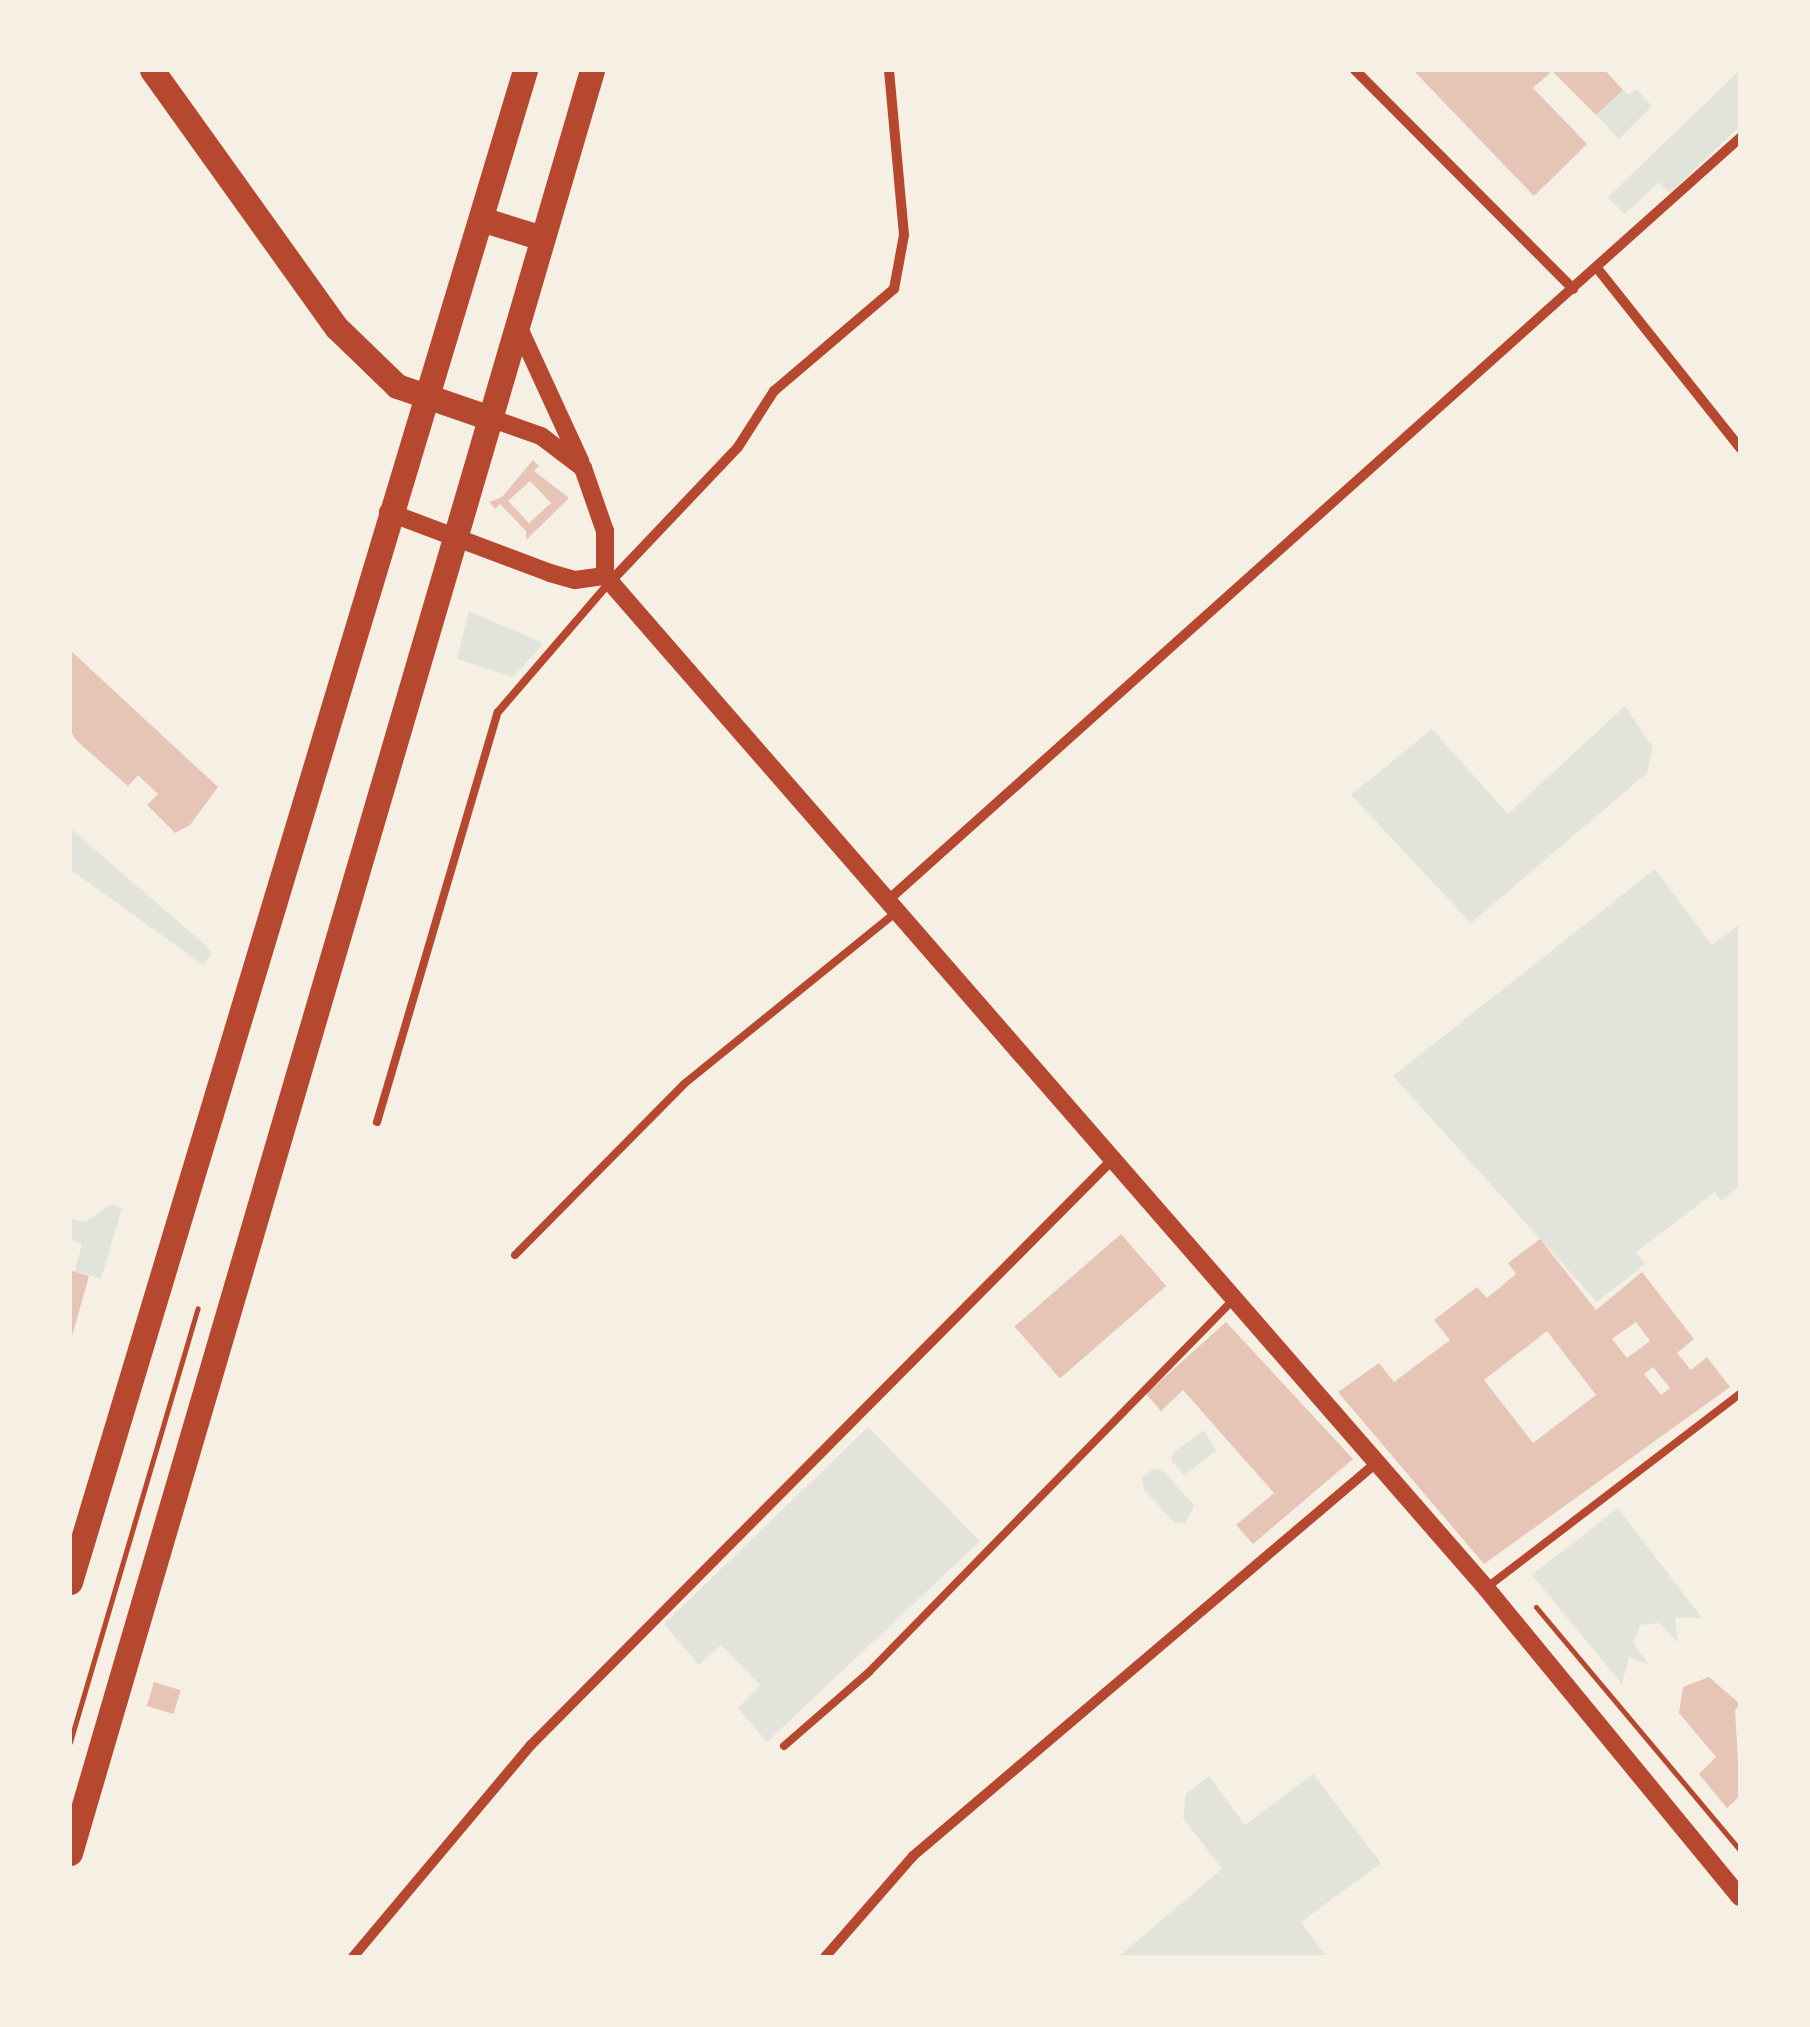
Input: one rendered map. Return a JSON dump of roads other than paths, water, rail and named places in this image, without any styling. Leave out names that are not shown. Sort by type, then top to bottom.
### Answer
[{"type":"main road","points":[[152,70],[337,328],[387,378],[425,397],[487,417]]},
{"type":"main road","points":[[70,1582],[388,512],[525,70]]},
{"type":"main road","points":[[70,1853],[487,417],[592,70]]},
{"type":"main road","points":[[481,219],[542,238]]},
{"type":"street","points":[[388,512],[563,577],[608,579],[738,447],[774,391],[894,290],[904,235],[888,70]]},
{"type":"street","points":[[1354,70],[1573,288]]},
{"type":"street","points":[[890,907],[1740,138]]},
{"type":"street","points":[[1598,268],[1740,448]]},
{"type":"street","points":[[516,321],[583,468],[605,531],[608,579],[1110,1162],[1486,1588],[1740,1898]]},
{"type":"street","points":[[487,417],[541,436],[583,468]]},
{"type":"street","points":[[353,1957],[531,1744],[1110,1162]]},
{"type":"street","points":[[825,1957],[913,1856],[1376,1463]]},
{"type":"lane","points":[[377,1122],[498,712],[608,579]]},
{"type":"lane","points":[[514,1255],[684,1084],[890,907]]},
{"type":"lane","points":[[784,1746],[868,1672],[1232,1301]]},
{"type":"lane","points":[[1486,1588],[1740,1394]]}]
